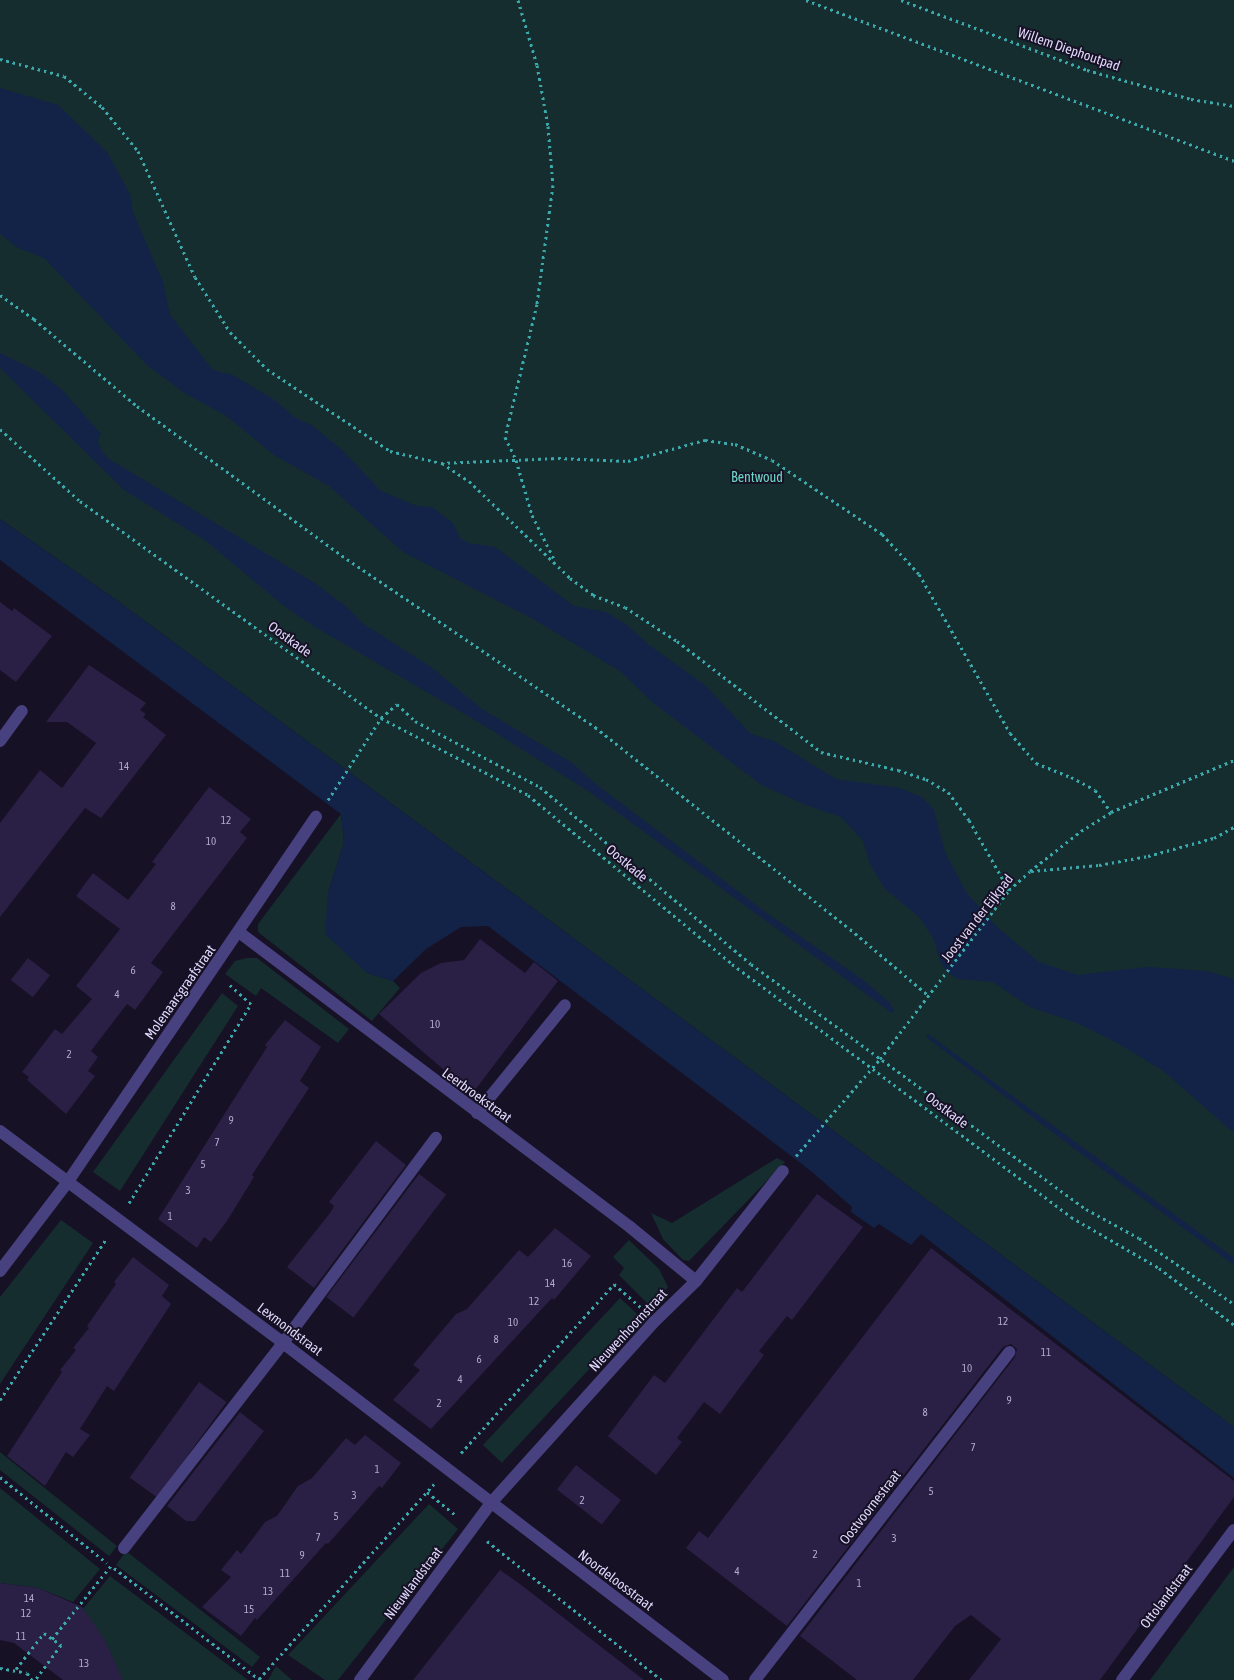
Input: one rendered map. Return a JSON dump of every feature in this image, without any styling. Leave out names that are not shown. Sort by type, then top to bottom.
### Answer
[{"type":"street","points":[[0,741],[22,711]]},
{"type":"street","name":"Molenaarsgraafstraat","points":[[0,1271],[67,1183],[240,933],[316,817]]},
{"type":"street","name":"Leerbroekstraat","points":[[240,933],[630,1227],[696,1281]]},
{"type":"street","points":[[477,1113],[565,1005]]},
{"type":"street","name":"Lexmondstraat","points":[[0,1131],[283,1343],[490,1504]]},
{"type":"street","points":[[124,1548],[283,1343],[436,1138]]},
{"type":"street","name":"Nieuwenhoornstraat","points":[[490,1504],[655,1321],[696,1281],[783,1171]]},
{"type":"street","name":"Oostvoornestraat","points":[[755,1680],[1009,1352]]},
{"type":"street","name":"Nieuwlandstraat","points":[[360,1680],[490,1504]]},
{"type":"street","name":"Noordeloosstraat","points":[[490,1504],[723,1680]]},
{"type":"street","name":"Ottolandstraat","points":[[1122,1680],[1234,1530]]},
{"type":"path","points":[[518,0],[537,65],[548,126],[553,185],[537,304],[505,437],[516,460],[532,515],[556,563]]},
{"type":"path","points":[[806,0],[1234,161]]},
{"type":"path","name":"Willem Diephoutpad","points":[[901,0],[1087,70],[1191,99],[1234,106]]},
{"type":"path","points":[[0,59],[64,76],[102,107],[138,151],[195,277],[230,332],[267,369],[390,451],[441,463],[558,458],[628,461],[705,440],[735,444],[772,460],[882,534],[919,574],[1010,733],[1036,763],[1072,777],[1095,790],[1112,812]]},
{"type":"path","points":[[0,295],[34,319],[137,406],[348,559],[595,727],[850,929],[929,996]]},
{"type":"path","name":"Oostkade","points":[[0,429],[80,501],[381,718],[528,795],[732,964],[1071,1217],[1158,1268],[1234,1325]]},
{"type":"path","points":[[441,463],[469,481],[593,595],[626,607],[677,641],[821,752],[898,770],[926,779],[948,792],[969,820],[1009,890]]},
{"type":"path","points":[[316,817],[381,718],[397,704],[415,721],[540,787],[751,964],[1086,1209],[1139,1238],[1234,1304]]},
{"type":"path","name":"Joost van der Eijkpad","points":[[783,1171],[880,1059],[1009,890],[1081,831],[1112,812],[1234,760]]},
{"type":"path","points":[[1030,871],[1098,866],[1148,856],[1214,838],[1234,828]]},
{"type":"path","points":[[0,1400],[119,1221],[251,1004],[214,970]]},
{"type":"path","points":[[0,1477],[111,1566],[260,1680]]},
{"type":"path","points":[[427,1492],[662,1680]]},
{"type":"path","points":[[52,1639],[124,1548]]},
{"type":"path","points":[[0,1668],[16,1669],[27,1673],[34,1680],[61,1645],[44,1633],[16,1669]]},
{"type":"green space","name":"Bentwoud","points":[[0,0],[1234,0],[1234,1427],[115,599],[0,519]]},
{"type":"green space","points":[[341,814],[344,843],[328,893],[367,973],[393,981],[400,988],[372,1021],[258,932],[258,924]]},
{"type":"green space","points":[[257,958],[349,1029],[338,1043],[261,988],[256,996],[225,974],[235,961]]},
{"type":"green space","points":[[222,993],[238,1006],[120,1191],[93,1172]]},
{"type":"green space","points":[[777,1158],[785,1162],[689,1261],[683,1260],[663,1239],[651,1213],[672,1223]]},
{"type":"green space","points":[[61,1220],[93,1243],[0,1384],[0,1297]]},
{"type":"green space","points":[[629,1240],[659,1269],[668,1287],[651,1307],[619,1275],[624,1268],[613,1257]]},
{"type":"green space","points":[[620,1298],[639,1316],[502,1463],[483,1445]]},
{"type":"green space","points":[[0,1452],[117,1546],[109,1556],[0,1470]]},
{"type":"green space","points":[[0,1488],[100,1569],[73,1602],[38,1588],[0,1583]]},
{"type":"green space","points":[[429,1504],[458,1529],[338,1680],[325,1680],[288,1655]]},
{"type":"green space","points":[[126,1551],[260,1657],[252,1667],[116,1565]]},
{"type":"green space","points":[[1234,1567],[1234,1680],[1150,1680]]},
{"type":"green space","points":[[110,1576],[248,1680],[122,1680],[105,1640],[82,1610]]},
{"type":"green space","points":[[276,1666],[292,1680],[268,1680]]},
{"type":"water","points":[[0,88],[58,105],[107,152],[130,194],[133,212],[163,282],[170,315],[213,370],[233,375],[276,401],[294,417],[313,426],[342,450],[381,491],[417,506],[432,507],[453,523],[460,538],[468,543],[495,547],[574,606],[606,612],[627,625],[649,645],[705,685],[751,734],[774,741],[836,779],[899,788],[922,797],[934,810],[945,852],[966,892],[997,927],[1039,962],[1078,975],[1147,967],[1207,971],[1234,979],[1234,1133],[1162,1070],[1119,1044],[1077,1023],[1030,1007],[993,982],[958,979],[948,973],[941,963],[933,938],[920,918],[885,889],[870,864],[863,841],[841,817],[803,804],[760,784],[652,702],[620,671],[533,619],[403,552],[329,486],[274,455],[225,415],[186,394],[148,366],[44,258],[18,248],[0,234]]},
{"type":"water","points":[[0,353],[41,373],[62,390],[101,434],[98,440],[101,450],[109,459],[315,583],[347,607],[362,623],[431,667],[482,709],[571,762],[596,784],[768,914],[862,979],[890,1003],[894,1011],[892,1013],[588,791],[485,726],[315,627],[284,606],[206,541],[124,490],[0,368]]},
{"type":"water","points":[[0,519],[115,599],[1234,1427],[1234,1478],[921,1234],[911,1245],[879,1224],[874,1228],[851,1212],[852,1207],[811,1171],[488,926],[461,927],[426,949],[393,981],[367,973],[325,934],[328,893],[344,843],[341,814],[0,560]]},
{"type":"water","points":[[928,1034],[1234,1258],[1234,1265],[1080,1153],[926,1037]]},
{"type":"building","points":[[0,602],[12,611],[14,608],[52,636],[16,682],[0,670]]},
{"type":"building","points":[[89,665],[146,703],[140,710],[146,714],[143,717],[166,735],[101,818],[85,808],[0,917],[0,823],[40,770],[62,788],[96,743],[67,722],[46,722]]},
{"type":"building","points":[[209,787],[251,819],[240,832],[247,838],[151,963],[163,972],[135,1010],[127,1004],[91,1051],[98,1057],[88,1071],[95,1076],[66,1114],[27,1080],[29,1077],[22,1072],[55,1029],[62,1034],[92,999],[76,986],[120,929],[76,896],[93,873],[128,900],[156,864],[152,862]]},
{"type":"building","points":[[480,939],[525,973],[534,962],[558,981],[472,1094],[379,1014],[421,973],[441,963],[464,960]]},
{"type":"building","points":[[28,958],[50,975],[33,997],[11,980]]},
{"type":"building","points":[[285,1020],[321,1047],[300,1081],[309,1088],[252,1175],[254,1177],[227,1221],[211,1242],[204,1237],[197,1248],[158,1219],[267,1047],[265,1045]]},
{"type":"building","points":[[376,1141],[406,1165],[314,1288],[287,1267],[330,1213],[334,1206],[329,1202]]},
{"type":"building","points":[[419,1174],[446,1194],[353,1317],[326,1297]]},
{"type":"building","points":[[817,1194],[863,1227],[792,1320],[787,1316],[759,1351],[764,1355],[720,1414],[704,1402],[677,1438],[682,1442],[656,1475],[608,1436],[654,1375],[665,1383],[737,1288],[742,1292]]},
{"type":"building","points":[[555,1228],[591,1256],[554,1300],[552,1298],[431,1429],[393,1400],[420,1370],[413,1365],[456,1314],[467,1309],[519,1250],[528,1257]]},
{"type":"building","points":[[931,1248],[1234,1481],[1234,1497],[1100,1680],[969,1680],[1001,1639],[971,1615],[955,1626],[913,1680],[857,1680],[800,1636],[1015,1357],[1017,1349],[1011,1344],[1003,1347],[787,1626],[686,1548],[699,1531],[708,1538]]},
{"type":"building","points":[[133,1257],[169,1285],[162,1296],[171,1304],[114,1391],[107,1386],[80,1429],[90,1435],[73,1457],[66,1452],[45,1486],[7,1456],[62,1372],[60,1370],[76,1350],[73,1348],[89,1328],[87,1326],[116,1284],[114,1282]]},
{"type":"building","points":[[199,1382],[227,1402],[157,1497],[130,1477]]},
{"type":"building","points":[[240,1412],[264,1431],[195,1521],[186,1521],[167,1506]]},
{"type":"building","points":[[365,1435],[401,1463],[382,1488],[379,1486],[257,1620],[255,1618],[241,1636],[202,1607],[231,1577],[221,1570],[237,1550],[241,1554],[265,1522],[277,1516],[298,1486],[312,1478],[346,1438],[355,1445]]},
{"type":"building","points":[[576,1465],[621,1500],[602,1525],[557,1489]]},
{"type":"building","points":[[500,1570],[520,1584],[644,1680],[413,1680]]},
{"type":"building","points":[[0,1583],[38,1588],[82,1607],[105,1640],[123,1680],[63,1680],[14,1643],[0,1640]]}]
